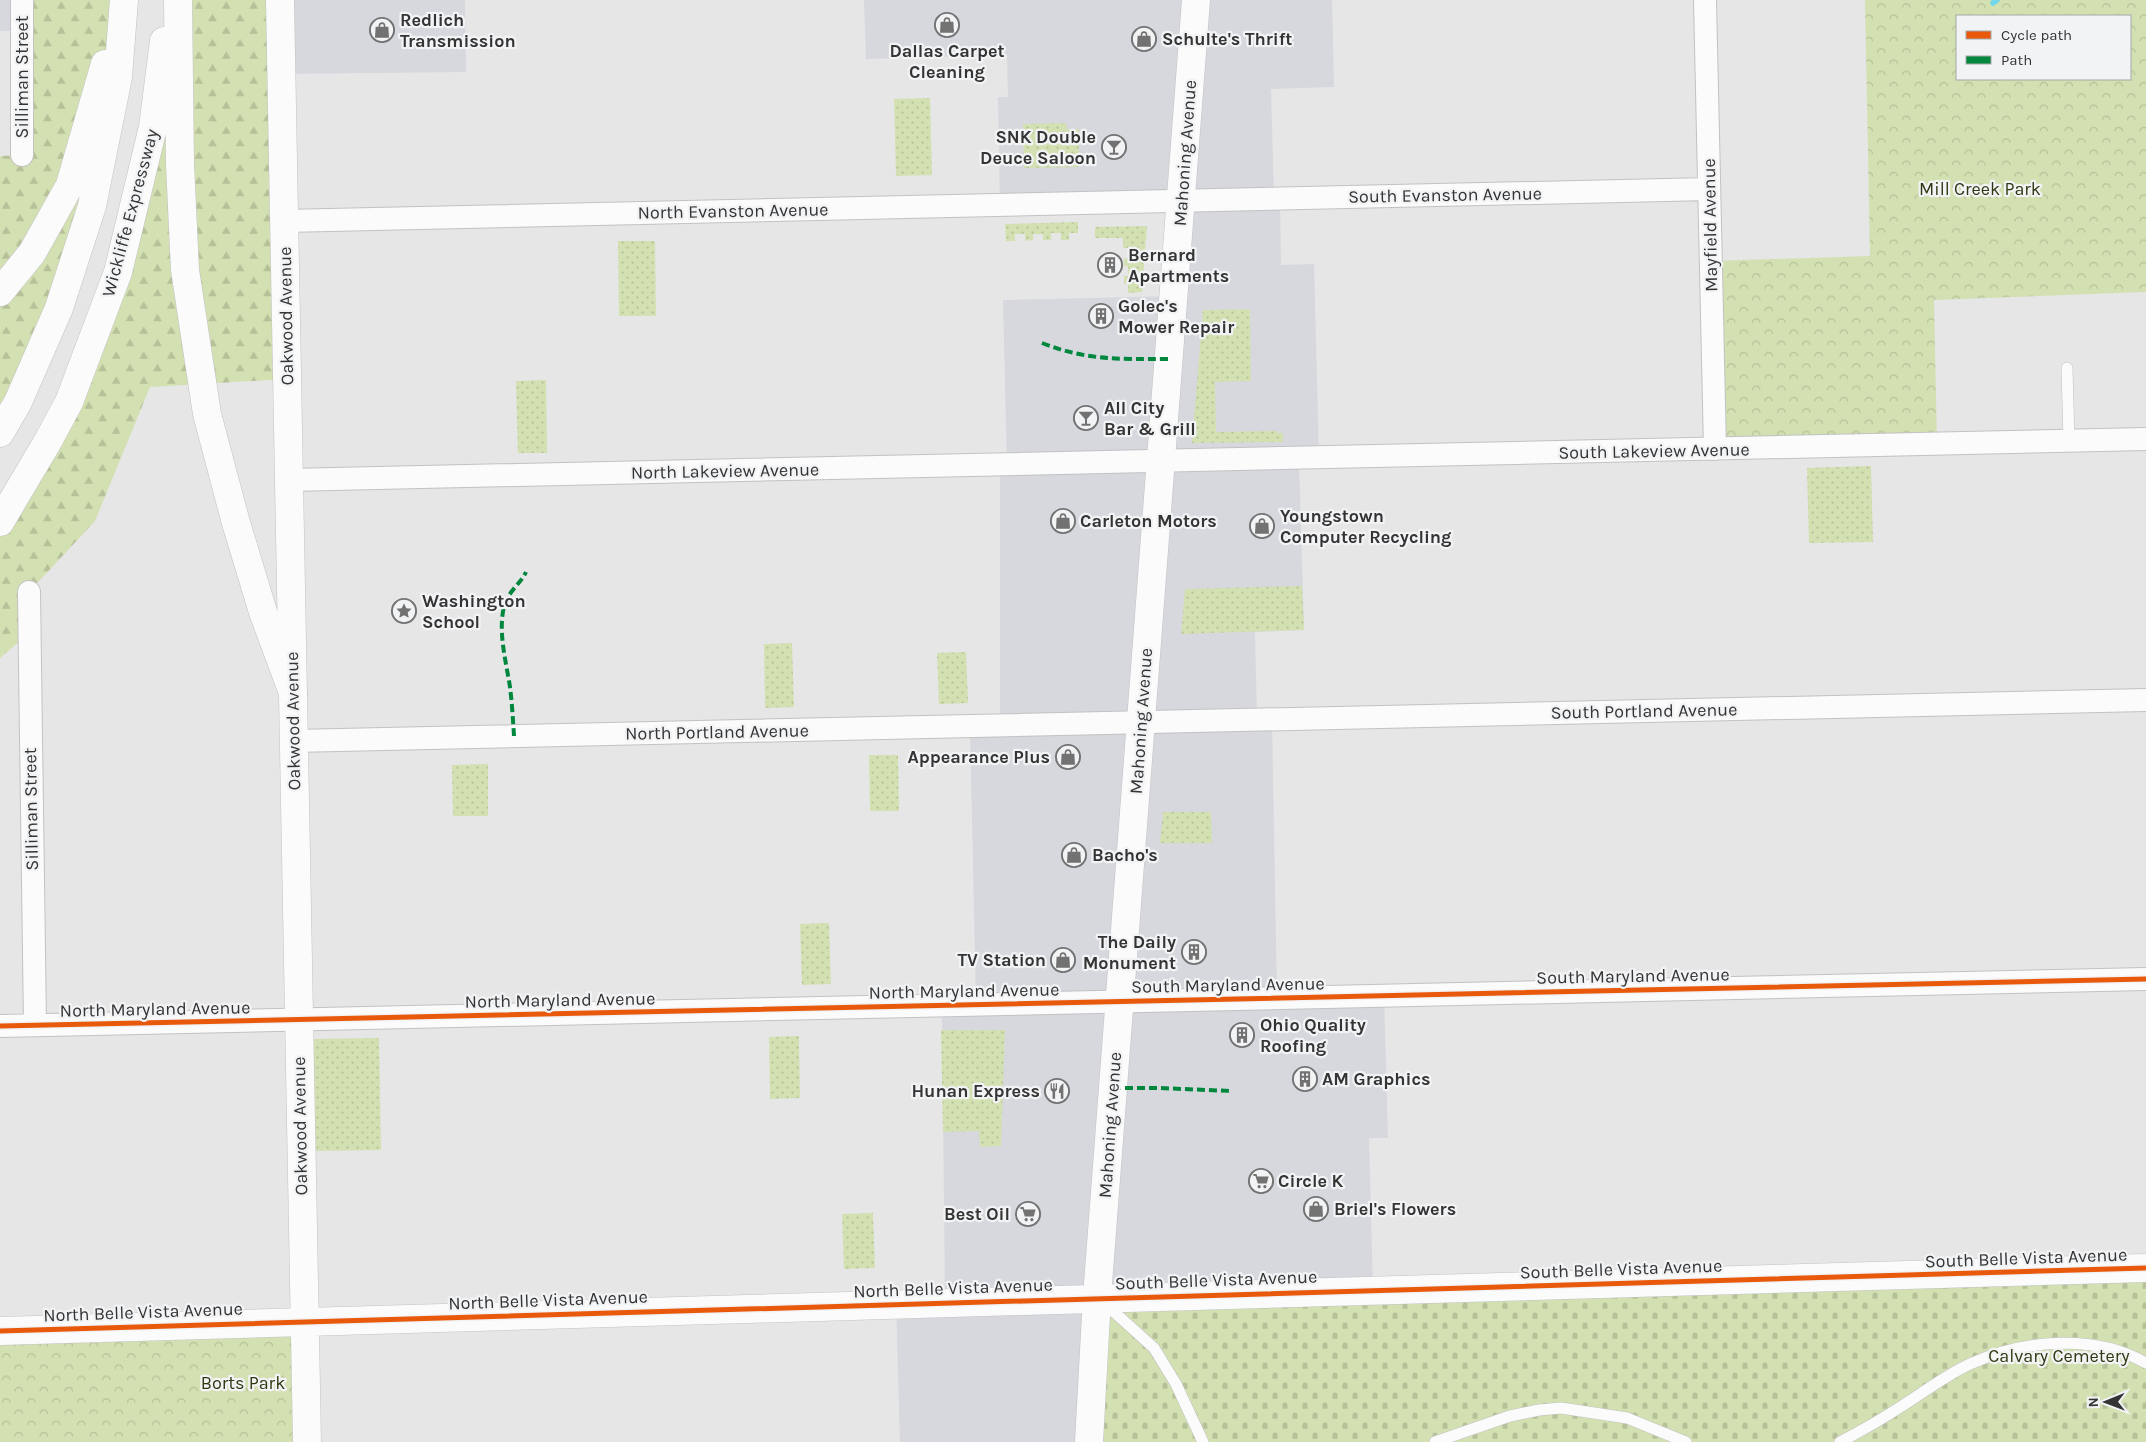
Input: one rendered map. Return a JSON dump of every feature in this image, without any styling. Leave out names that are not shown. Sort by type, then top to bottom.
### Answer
[{"type":"main road","points":[[0,292],[32,253],[70,185],[124,0]]},
{"type":"main road","points":[[0,433],[18,402],[59,308],[92,206],[118,77],[124,0]]},
{"type":"main road","name":"Wickliffe Expressway","points":[[0,522],[69,402],[118,272],[153,127],[170,0]]},
{"type":"main road","points":[[178,0],[180,164],[185,270],[207,414],[236,523],[263,612],[293,693]]},
{"type":"main road","name":"Oakwood Avenue","points":[[280,0],[307,1442]]},
{"type":"main road","name":"Mahoning Avenue","points":[[1089,1442],[1097,1297],[1196,0]]},
{"type":"main road","name":"South Belle Vista Avenue","points":[[1097,1297],[2146,1268]]},
{"type":"main road","name":"North Belle Vista Avenue","points":[[0,1331],[1097,1297]]},
{"type":"street","name":"Silliman Street","points":[[22,0],[22,154]]},
{"type":"street","name":"Mayfield Avenue","points":[[1705,0],[1715,449]]},
{"type":"street","name":"South Evanston Avenue","points":[[1181,201],[1709,189]]},
{"type":"street","name":"North Evanston Avenue","points":[[284,221],[1181,201]]},
{"type":"street","name":"South Lakeview Avenue","points":[[1161,462],[2146,439]]},
{"type":"street","name":"North Lakeview Avenue","points":[[289,480],[1161,462]]},
{"type":"street","name":"Silliman Street","points":[[29,592],[35,1025]]},
{"type":"street","name":"South Portland Avenue","points":[[1141,723],[2146,700]]},
{"type":"street","name":"North Portland Avenue","points":[[293,741],[1141,723]]},
{"type":"street","name":"South Maryland Avenue","points":[[1120,1001],[2146,979]]},
{"type":"street","name":"North Maryland Avenue","points":[[0,1026],[1120,1001]]},
{"type":"lane","points":[[2067,368],[2069,441]]},
{"type":"lane","points":[[1097,1297],[1154,1348],[1176,1384],[1204,1441]]},
{"type":"lane","points":[[1840,1442],[1867,1428],[1970,1364],[2002,1353],[2048,1344],[2082,1344],[2121,1352],[2146,1363]]},
{"type":"lane","points":[[1435,1442],[1510,1416],[1561,1408],[1627,1418],[1670,1438],[1686,1442]]},
{"type":"shaded area","points":[[0,0],[22,0],[22,31],[0,31]]},
{"type":"shaded area","points":[[280,0],[465,0],[466,72],[281,74]]},
{"type":"shaded area","points":[[864,0],[1332,0],[1334,87],[1271,89],[1274,198],[1280,198],[1281,265],[1314,264],[1319,458],[1299,459],[1304,630],[1255,632],[1257,720],[1272,720],[1277,997],[1384,995],[1388,1138],[1369,1138],[1373,1290],[1089,1442],[900,1442],[896,1303],[945,1302],[942,1005],[976,1004],[970,726],[1000,726],[1000,465],[1007,465],[1003,300],[1173,296],[1181,201],[1000,205],[998,97],[1008,97],[1007,55],[866,59]]},
{"type":"green space","points":[[22,0],[124,0],[106,145],[0,433],[0,156],[22,155]]},
{"type":"green space","points":[[170,0],[280,0],[287,379],[150,387],[95,521],[29,592],[29,633],[0,658],[0,522],[48,441],[153,127]]},
{"type":"green space","name":"Mill Creek Park","points":[[1865,0],[2146,0],[2146,292],[1934,300],[1937,444],[1715,449],[1711,261],[1870,256]]},
{"type":"green space","points":[[930,98],[932,175],[896,176],[894,99]]},
{"type":"green space","points":[[1066,123],[1067,129],[1079,129],[1079,167],[1024,168],[1023,124]]},
{"type":"green space","points":[[1064,149],[1064,161],[1024,163],[1024,150]]},
{"type":"green space","points":[[1078,222],[1078,233],[1069,233],[1069,240],[1061,240],[1061,233],[1051,233],[1051,240],[1043,240],[1043,234],[1033,234],[1033,240],[1025,241],[1025,234],[1015,234],[1015,241],[1006,241],[1005,224]]},
{"type":"green space","points":[[1147,226],[1142,292],[1128,293],[1128,284],[1124,284],[1124,276],[1128,276],[1128,266],[1124,266],[1124,259],[1128,258],[1128,248],[1123,248],[1123,238],[1095,238],[1095,227]]},
{"type":"green space","points":[[618,241],[655,241],[656,316],[619,316]]},
{"type":"green space","points":[[1250,309],[1251,381],[1215,382],[1216,432],[1277,431],[1278,433],[1283,433],[1283,442],[1192,443],[1203,310]]},
{"type":"green space","points":[[546,380],[547,453],[518,453],[516,381]]},
{"type":"green space","points":[[1871,466],[1873,542],[1809,543],[1807,468]]},
{"type":"green space","points":[[1302,586],[1304,630],[1181,634],[1185,589]]},
{"type":"green space","points":[[792,643],[794,707],[765,708],[764,644]]},
{"type":"green space","points":[[966,652],[968,703],[939,704],[937,653]]},
{"type":"green space","points":[[869,755],[898,755],[899,811],[870,811]]},
{"type":"green space","points":[[488,764],[488,816],[453,816],[452,765]]},
{"type":"green space","points":[[1163,812],[1211,812],[1212,843],[1160,843]]},
{"type":"green space","points":[[829,923],[831,984],[802,985],[800,924]]},
{"type":"green space","points":[[941,1030],[1005,1030],[1001,1146],[980,1147],[979,1131],[943,1132]]},
{"type":"green space","points":[[799,1036],[800,1098],[770,1099],[769,1037]]},
{"type":"green space","points":[[379,1038],[381,1150],[313,1151],[312,1039]]},
{"type":"green space","points":[[873,1213],[875,1268],[844,1269],[842,1214]]},
{"type":"green space","name":"Calvary Cemetery","points":[[2146,1268],[2146,1442],[1095,1442],[1097,1297]]},
{"type":"green space","name":"Borts Park","points":[[304,1321],[307,1442],[0,1442],[0,1331]]},
{"type":"waterway","points":[[1993,3],[1997,0]]},
{"type":"marked path","points":[[1042,343],[1074,353],[1104,358],[1169,359]]},
{"type":"marked path","points":[[514,736],[511,693],[503,645],[502,623],[507,598],[526,572]]},
{"type":"marked path","points":[[1113,1088],[1232,1091]]},
{"type":"cycle path","points":[[0,1026],[2146,979]]},
{"type":"cycle path","points":[[0,1331],[2146,1268]]},
{"type":"place","name":"Dallas Carpet Cleaning","points":[[947,25]]},
{"type":"place","name":"Redlich Transmission","points":[[382,30]]},
{"type":"place","name":"Schulte's Thrift","points":[[1144,39]]},
{"type":"place","name":"SNK Double Deuce Saloon","points":[[1114,147]]},
{"type":"place","name":"Bernard Apartments","points":[[1110,265]]},
{"type":"place","name":"Golec's Mower Repair","points":[[1101,316]]},
{"type":"place","name":"All City Bar & Grill","points":[[1086,418]]},
{"type":"place","name":"Carleton Motors","points":[[1063,521]]},
{"type":"place","name":"Youngstown Computer Recycling","points":[[1262,526]]},
{"type":"place","name":"Washington School","points":[[404,611]]},
{"type":"place","name":"Appearance Plus","points":[[1068,757]]},
{"type":"place","name":"Bacho's","points":[[1074,855]]},
{"type":"place","name":"The Daily Monument","points":[[1194,952]]},
{"type":"place","name":"TV Station","points":[[1063,960]]},
{"type":"place","name":"Ohio Quality Roofing","points":[[1242,1035]]},
{"type":"place","name":"AM Graphics","points":[[1305,1079]]},
{"type":"place","name":"Hunan Express","points":[[1057,1091]]},
{"type":"place","name":"Circle K","points":[[1261,1181]]},
{"type":"place","name":"Briel's Flowers","points":[[1316,1209]]},
{"type":"place","name":"Best Oil","points":[[1028,1214]]}]
